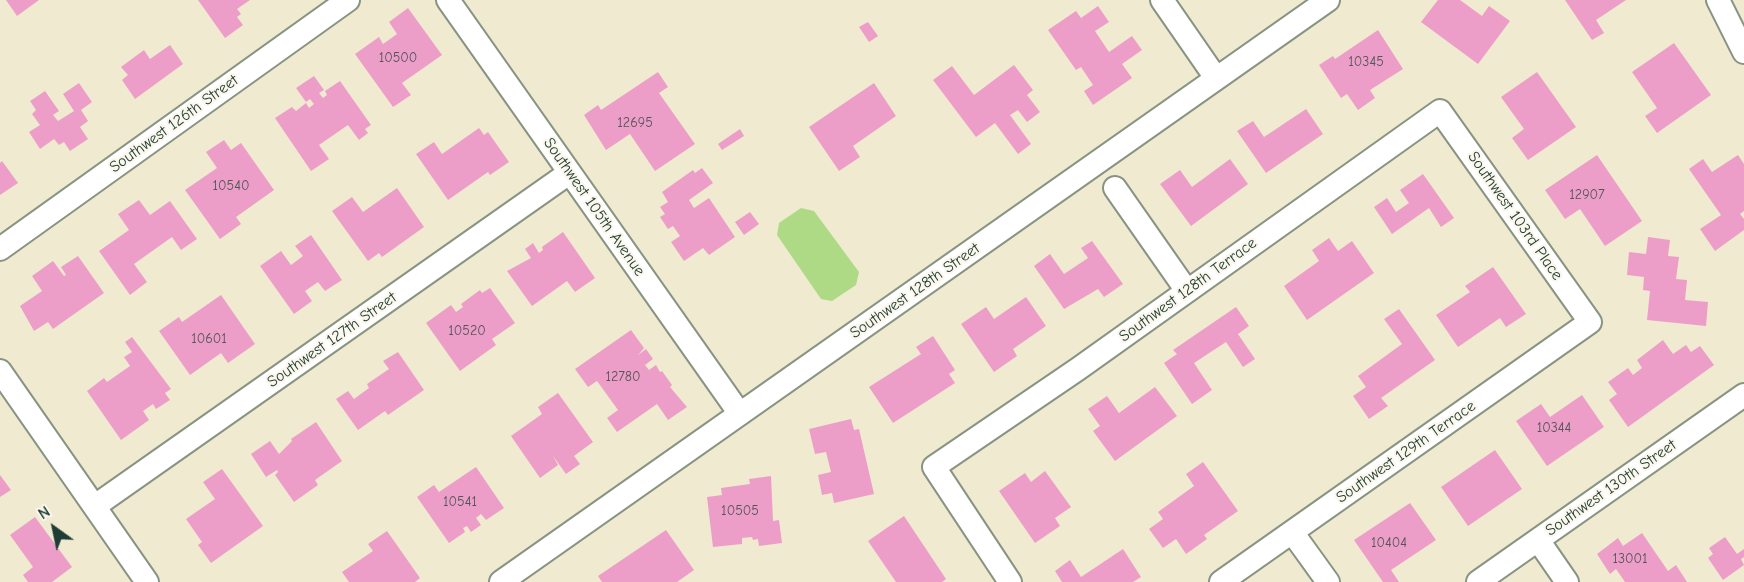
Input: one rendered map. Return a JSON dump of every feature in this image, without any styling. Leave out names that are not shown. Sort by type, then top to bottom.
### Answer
[{"type":"street","name":"Southwest 126th Street","points":[[0,249],[348,0]]},
{"type":"street","name":"Southwest 105th Avenue","points":[[448,0],[740,414]]},
{"type":"street","points":[[1162,0],[1216,78]]},
{"type":"street","name":"Southwest 128th Street","points":[[501,582],[1328,0]]},
{"type":"street","points":[[1718,0],[1744,51]]},
{"type":"street","name":"Southwest 128th Terrace","points":[[1010,582],[934,467],[1440,111]]},
{"type":"street","name":"Southwest 103rd Place","points":[[1440,111],[1590,322]]},
{"type":"street","name":"Southwest 127th Street","points":[[95,506],[569,173]]},
{"type":"street","points":[[1115,188],[1187,291]]},
{"type":"street","name":"Southwest 129th Terrace","points":[[1221,582],[1590,322]]},
{"type":"street","points":[[0,371],[147,582]]},
{"type":"street","name":"Southwest 130th Street","points":[[1478,582],[1744,394]]},
{"type":"street","points":[[1292,532],[1328,582]]},
{"type":"street","points":[[1538,540],[1567,582]]},
{"type":"green space","points":[[801,208],[814,211],[859,272],[856,285],[832,301],[821,299],[777,235],[779,223]]},
{"type":"building","points":[[6,0],[39,0],[17,16]]},
{"type":"building","points":[[198,0],[250,0],[237,9],[241,14],[237,17],[243,25],[225,38]]},
{"type":"building","points":[[1438,0],[1460,0],[1482,16],[1489,6],[1510,21],[1478,64],[1421,22]]},
{"type":"building","points":[[1565,0],[1626,0],[1596,20],[1604,33],[1592,40]]},
{"type":"building","points":[[1098,6],[1109,22],[1095,31],[1109,52],[1132,36],[1142,50],[1122,64],[1132,78],[1093,105],[1084,91],[1093,85],[1081,67],[1076,70],[1048,30],[1076,11],[1081,18]]},
{"type":"building","points":[[408,8],[442,55],[402,83],[411,95],[393,107],[355,54],[379,37],[383,44],[397,34],[389,22]]},
{"type":"building","points":[[868,22],[878,36],[869,42],[859,27]]},
{"type":"building","points":[[1378,30],[1403,69],[1370,90],[1375,98],[1358,110],[1347,94],[1341,98],[1319,65],[1333,56],[1335,59]]},
{"type":"building","points":[[1674,43],[1711,95],[1657,133],[1645,116],[1657,108],[1632,72]]},
{"type":"building","points":[[170,45],[183,64],[135,99],[122,80],[128,75],[121,67],[144,50],[150,59]]},
{"type":"building","points":[[1014,65],[1033,90],[1027,95],[1040,112],[1027,122],[1018,110],[1010,115],[1031,144],[1018,154],[995,123],[976,137],[933,80],[952,66],[974,95]]},
{"type":"building","points":[[658,72],[668,87],[659,93],[695,144],[655,171],[630,134],[606,150],[584,115],[598,105],[601,110]]},
{"type":"building","points":[[1537,72],[1576,127],[1528,160],[1512,138],[1524,129],[1501,97]]},
{"type":"building","points":[[314,76],[324,90],[319,93],[323,98],[327,95],[325,91],[340,81],[371,125],[365,129],[368,133],[359,140],[348,125],[319,145],[329,159],[311,171],[275,118],[292,107],[296,111],[306,103],[309,108],[314,104],[310,99],[306,102],[296,88]]},
{"type":"building","points":[[79,83],[92,102],[81,110],[88,121],[80,127],[88,139],[70,151],[64,142],[59,145],[54,139],[40,149],[29,132],[40,125],[32,114],[36,110],[30,101],[45,91],[59,111],[53,115],[58,121],[74,111],[63,94]]},
{"type":"building","points":[[874,83],[896,116],[853,146],[860,157],[839,171],[809,127]]},
{"type":"building","points":[[1306,109],[1323,134],[1266,173],[1237,131],[1253,121],[1264,137]]},
{"type":"building","points":[[479,128],[484,135],[488,132],[509,162],[490,175],[488,172],[448,200],[416,154],[434,142],[442,154]]},
{"type":"building","points":[[740,129],[744,136],[722,150],[718,144]]},
{"type":"building","points":[[224,140],[231,150],[241,143],[274,190],[236,217],[241,224],[220,239],[185,190],[217,168],[206,152]]},
{"type":"building","points":[[1597,155],[1642,221],[1605,246],[1580,209],[1565,219],[1545,190]]},
{"type":"building","points":[[1738,155],[1744,164],[1744,211],[1740,214],[1744,219],[1744,230],[1715,251],[1700,229],[1721,215],[1689,169],[1703,159],[1712,172]]},
{"type":"building","points":[[1230,159],[1248,184],[1191,226],[1160,184],[1180,170],[1192,187]]},
{"type":"building","points":[[2,161],[18,183],[0,195],[0,163]]},
{"type":"building","points":[[702,168],[713,183],[689,200],[694,208],[709,198],[735,237],[709,255],[703,248],[684,261],[671,242],[680,236],[673,226],[668,229],[660,217],[665,214],[660,207],[668,202],[662,192],[693,170],[695,173]]},
{"type":"building","points":[[1423,174],[1454,218],[1441,227],[1429,208],[1392,234],[1374,207],[1387,198],[1396,212],[1409,203],[1400,190]]},
{"type":"building","points":[[397,188],[424,227],[382,257],[379,253],[368,261],[332,211],[352,197],[363,212]]},
{"type":"building","points":[[139,200],[150,215],[170,201],[197,239],[181,250],[172,237],[134,264],[147,282],[130,295],[99,251],[129,230],[118,214]]},
{"type":"building","points":[[750,212],[759,224],[744,235],[735,222]]},
{"type":"building","points":[[563,232],[595,278],[575,292],[567,281],[532,306],[507,271],[531,258],[525,249],[533,243],[539,253],[543,250],[542,247]]},
{"type":"building","points":[[311,235],[342,280],[325,291],[318,282],[305,291],[312,301],[294,314],[260,266],[281,251],[291,265],[303,256],[295,246]]},
{"type":"building","points":[[1648,237],[1670,240],[1668,256],[1679,257],[1676,279],[1687,280],[1685,300],[1708,302],[1706,326],[1647,320],[1650,291],[1643,290],[1644,277],[1627,275],[1629,252],[1646,254]]},
{"type":"building","points":[[1329,238],[1338,251],[1352,241],[1374,273],[1307,320],[1284,286],[1319,261],[1312,250]]},
{"type":"building","points":[[1092,241],[1123,284],[1104,297],[1098,289],[1064,309],[1034,266],[1050,254],[1064,274],[1088,258],[1081,248]]},
{"type":"building","points":[[78,256],[104,293],[53,329],[48,322],[34,331],[20,306],[42,291],[32,276],[53,261],[64,276],[66,275],[61,267]]},
{"type":"building","points":[[1493,267],[1526,314],[1506,327],[1500,318],[1458,347],[1436,315],[1470,292],[1465,286]]},
{"type":"building","points":[[490,288],[515,323],[492,339],[496,345],[460,371],[426,323],[451,305],[456,312],[463,307],[461,304],[480,290],[482,293]]},
{"type":"building","points":[[221,295],[255,344],[228,363],[221,353],[190,375],[159,331],[179,317],[182,322]]},
{"type":"building","points":[[1026,297],[1046,326],[1013,349],[1017,356],[994,372],[961,324],[986,307],[994,319]]},
{"type":"building","points":[[1236,307],[1249,326],[1238,334],[1255,359],[1243,367],[1226,342],[1194,363],[1212,390],[1192,404],[1164,363],[1177,354],[1173,350]]},
{"type":"building","points":[[1399,309],[1435,360],[1381,398],[1388,406],[1369,419],[1353,396],[1366,387],[1358,376],[1402,344],[1384,319]]},
{"type":"building","points":[[631,330],[644,348],[638,355],[646,349],[653,359],[645,365],[649,370],[656,365],[660,372],[662,371],[672,385],[670,387],[687,407],[668,420],[657,404],[617,432],[607,418],[618,410],[597,381],[588,387],[575,369]]},
{"type":"building","points":[[933,336],[955,370],[949,374],[955,383],[893,423],[869,387],[921,354],[916,347]]},
{"type":"building","points":[[132,337],[171,389],[165,393],[170,400],[156,409],[153,404],[143,411],[149,420],[121,440],[87,391],[104,378],[107,382],[130,366],[124,357],[132,352],[125,342]]},
{"type":"building","points":[[1663,340],[1673,354],[1686,345],[1691,352],[1700,346],[1714,365],[1628,427],[1609,400],[1617,394],[1608,382],[1628,368],[1633,375],[1642,368],[1637,360]]},
{"type":"building","points":[[398,352],[424,390],[388,415],[385,411],[358,430],[336,399],[348,391],[354,399],[369,388],[367,384],[389,369],[383,361]]},
{"type":"building","points":[[1155,387],[1177,416],[1115,461],[1093,431],[1100,426],[1088,409],[1107,396],[1119,413]]},
{"type":"building","points":[[558,393],[593,442],[574,456],[580,464],[566,474],[553,456],[558,465],[540,478],[511,436],[542,414],[538,407]]},
{"type":"building","points":[[1582,395],[1604,427],[1547,466],[1516,421],[1541,404],[1550,417]]},
{"type":"building","points":[[851,419],[854,430],[859,429],[874,494],[834,503],[832,493],[822,495],[818,475],[831,472],[826,452],[815,454],[809,429]]},
{"type":"building","points":[[316,422],[342,461],[315,480],[318,485],[294,502],[275,475],[277,470],[266,477],[251,454],[270,441],[279,454],[292,441],[291,439]]},
{"type":"building","points":[[1495,450],[1522,489],[1468,526],[1441,487]]},
{"type":"building","points":[[1203,462],[1238,511],[1204,535],[1207,539],[1186,554],[1176,539],[1163,548],[1149,529],[1163,519],[1158,512],[1194,486],[1186,474]]},
{"type":"building","points":[[476,467],[504,508],[486,520],[481,514],[476,518],[481,525],[471,532],[467,526],[463,528],[465,532],[449,543],[417,497],[434,485],[439,492]]},
{"type":"building","points":[[222,469],[263,526],[211,563],[198,545],[202,542],[186,519],[215,499],[203,482]]},
{"type":"building","points":[[1045,471],[1071,507],[1055,518],[1060,526],[1035,543],[999,491],[1025,473],[1031,482]]},
{"type":"building","points":[[0,475],[11,490],[0,497]]},
{"type":"building","points":[[771,476],[773,521],[779,520],[782,543],[759,546],[758,539],[753,540],[752,537],[742,538],[742,544],[713,547],[707,497],[722,495],[721,488],[750,484],[749,479]]},
{"type":"building","points":[[1410,503],[1436,540],[1391,570],[1399,582],[1383,582],[1354,540]]},
{"type":"building","points":[[904,516],[946,579],[942,582],[896,582],[868,541]]},
{"type":"building","points":[[35,517],[72,567],[52,582],[28,582],[23,575],[33,567],[10,535]]},
{"type":"building","points":[[666,530],[694,570],[677,582],[602,582],[598,576]]},
{"type":"building","points":[[387,531],[420,578],[415,582],[349,582],[342,572],[373,551],[368,544]]},
{"type":"building","points":[[1642,533],[1668,571],[1676,565],[1687,582],[1625,582],[1616,569],[1610,574],[1597,554],[1618,538],[1623,546]]},
{"type":"building","points":[[1725,537],[1737,554],[1744,549],[1744,557],[1741,559],[1744,565],[1723,580],[1708,558],[1713,554],[1709,548]]},
{"type":"building","points":[[1123,549],[1141,577],[1133,582],[1062,582],[1055,571],[1070,560],[1081,577]]}]
